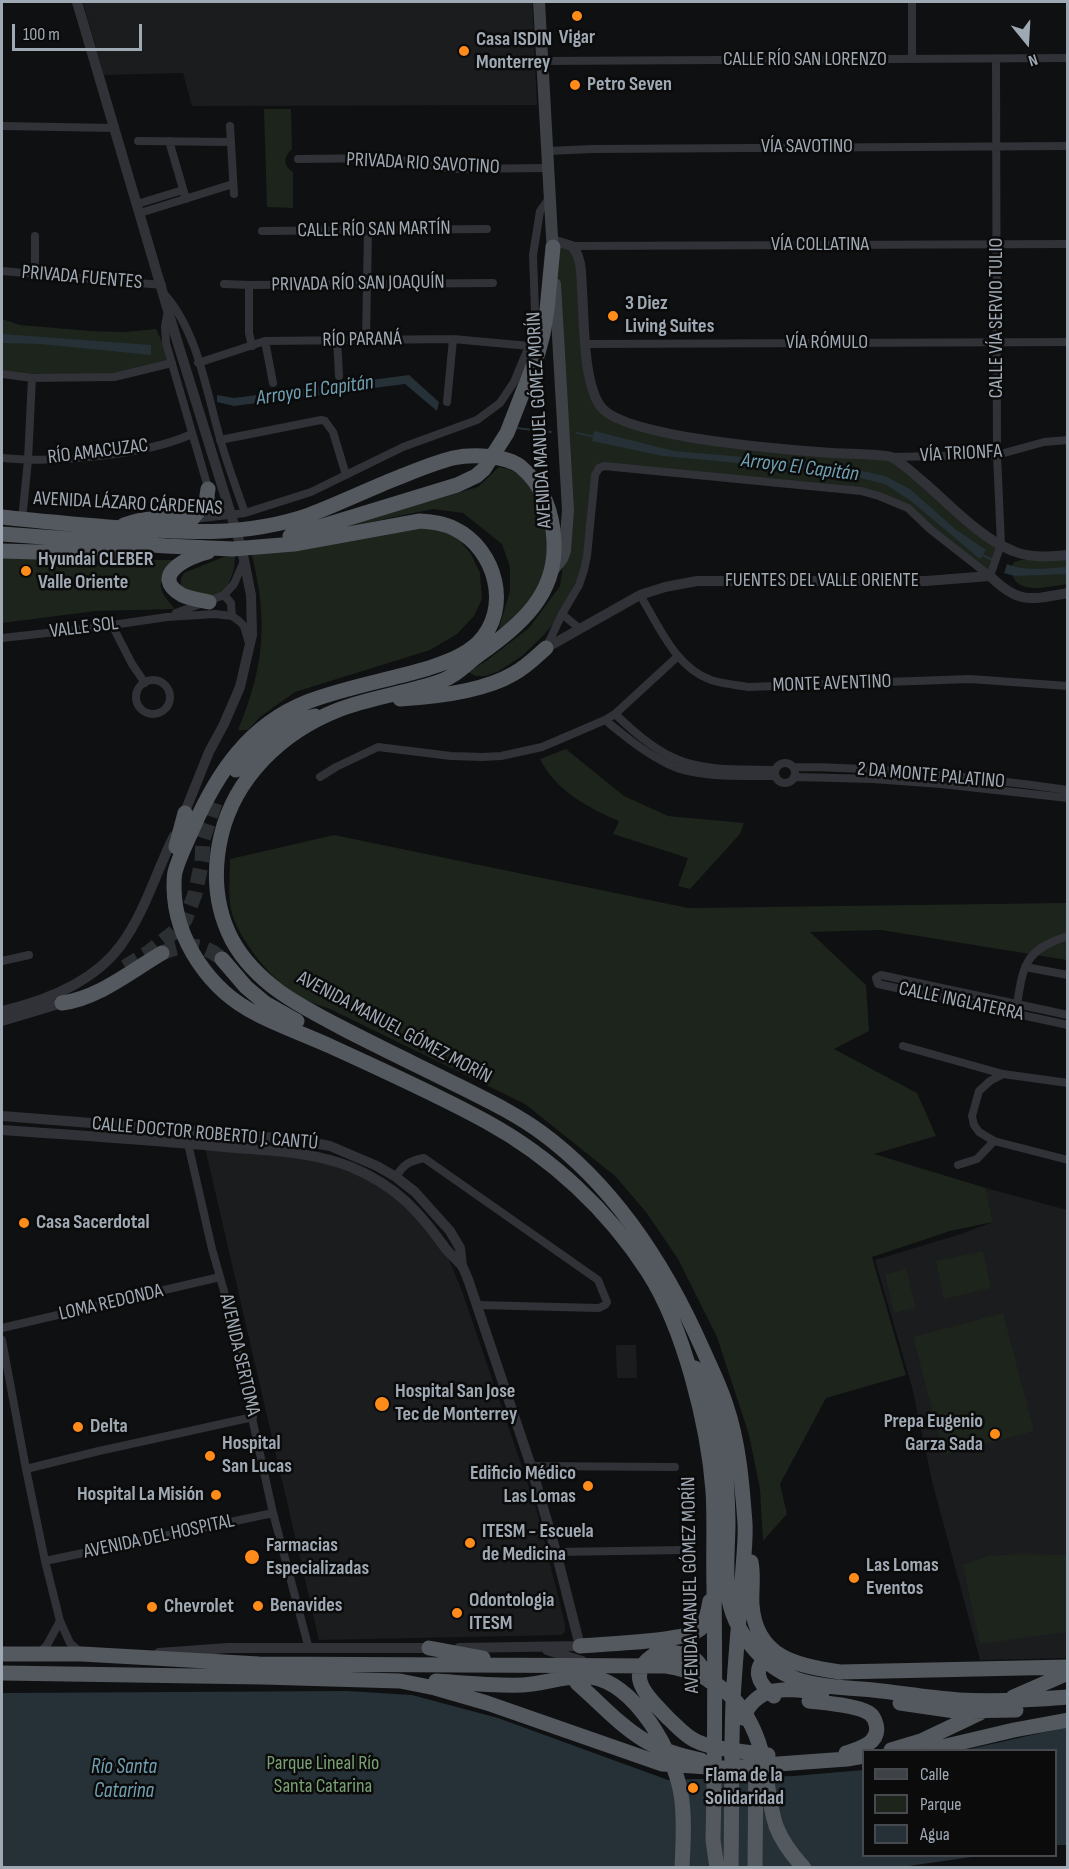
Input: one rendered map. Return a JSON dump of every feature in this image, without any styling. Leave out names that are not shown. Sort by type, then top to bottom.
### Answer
[{"type":"highway","points":[[209,602],[180,594],[173,587],[170,580],[171,572],[177,565],[195,555],[240,553],[457,485],[476,476],[484,469],[507,433],[538,353],[547,310],[552,244]]},
{"type":"highway","name":"AVENIDA LÁZARO CÁRDENAS","points":[[2,517],[166,531],[220,532],[254,528],[305,516],[461,456],[506,458],[521,467],[536,483],[549,510],[554,537],[553,570]]},
{"type":"highway","points":[[118,527],[152,518],[192,519],[206,502],[208,489]]},
{"type":"highway","name":"AVENIDA MANUEL GÓMEZ MORÍN","points":[[240,553],[329,539],[407,522],[434,522],[457,529],[476,545],[484,555],[496,585],[495,609],[488,630],[479,642],[465,653],[420,671],[309,701],[287,711],[262,728],[241,747],[213,785],[204,802],[174,874],[176,916],[188,946],[211,978],[232,997],[254,1013],[363,1061],[490,1123],[527,1146],[565,1176],[592,1202],[620,1234],[648,1273],[669,1311],[680,1340],[693,1380],[710,1460],[713,1493],[715,1641],[713,1840]]},
{"type":"highway","name":"AVENIDA LÁZARO CÁRDENAS","points":[[2,534],[240,553]]},
{"type":"highway","points":[[2,551],[108,554],[166,546]]},
{"type":"highway","name":"AVENIDA MANUEL GÓMEZ MORÍN","points":[[553,570],[541,597],[525,617],[504,637],[448,680],[336,710],[276,746],[248,776],[235,797],[225,822],[219,845],[216,882],[218,904],[229,933],[245,961],[275,989],[336,1025],[513,1115],[541,1133],[572,1159],[606,1193],[636,1231],[671,1283],[693,1326],[726,1405],[735,1438],[746,1530],[733,1705],[731,1868]]},
{"type":"highway","points":[[370,700],[426,698],[467,690],[514,674],[546,648]]},
{"type":"highway","points":[[215,803],[245,758],[271,734],[288,722],[336,710]]},
{"type":"highway","points":[[174,874],[173,858],[185,813]]},
{"type":"highway","points":[[62,1003],[77,1001],[103,989],[162,953]]},
{"type":"highway","points":[[222,958],[246,987],[265,1003],[346,1047],[363,1061]]},
{"type":"highway","points":[[62,1003],[94,987],[125,967]]},
{"type":"highway","points":[[680,1340],[707,1390],[724,1447],[728,1522],[728,1595],[734,1618],[752,1648],[770,1664],[796,1678],[832,1686],[958,1700],[997,1701],[1068,1697]]},
{"type":"highway","points":[[746,1530],[753,1570],[752,1605],[756,1626],[774,1652],[790,1661],[814,1669],[840,1672],[1068,1667]]},
{"type":"highway","points":[[580,1646],[670,1639],[695,1633],[705,1620],[714,1587]]},
{"type":"highway","points":[[580,1646],[603,1653],[661,1651],[685,1654],[695,1658],[701,1664],[714,1699]]},
{"type":"highway","points":[[429,1648],[516,1664]]},
{"type":"highway","points":[[661,1651],[644,1662],[639,1672],[640,1681],[650,1699],[687,1736],[698,1742],[811,1762],[821,1766],[862,1763]]},
{"type":"highway","points":[[769,1691],[758,1668],[761,1661],[774,1652]]},
{"type":"highway","points":[[2,1654],[82,1653],[259,1664],[666,1666],[692,1671],[728,1692],[743,1708],[756,1736],[764,1762],[770,1807],[777,1828],[788,1849],[804,1868]]},
{"type":"highway","points":[[102,1676],[135,1671],[259,1664]]},
{"type":"highway","points":[[2,1673],[420,1680],[488,1685],[524,1685],[590,1677],[614,1685],[650,1720],[666,1750],[681,1794],[682,1868]]},
{"type":"highway","points":[[894,1749],[921,1741],[1050,1679],[1068,1673]]},
{"type":"highway","points":[[578,1680],[618,1720],[644,1740],[661,1749],[723,1768]]},
{"type":"highway","points":[[400,1681],[487,1703],[662,1764],[723,1768],[862,1756]]},
{"type":"highway","points":[[733,1747],[749,1704],[769,1691],[782,1689],[955,1711],[996,1712],[1068,1707]]},
{"type":"highway","points":[[769,1691],[865,1711],[870,1714],[876,1724],[877,1732],[867,1745],[811,1762]]},
{"type":"highway","points":[[932,1749],[1068,1720]]},
{"type":"highway","points":[[754,1868],[756,1736]]},
{"type":"highway","points":[[711,1868],[713,1840]]},
{"type":"highway","points":[[713,1840],[717,1868]]},
{"type":"main road","name":"AVENIDA MANUEL GÓMEZ MORÍN","points":[[539,2],[568,510],[565,551],[553,570]]},
{"type":"street","points":[[2,1011],[23,1006],[91,975],[121,945],[140,912],[185,813],[209,752],[240,687],[252,635],[252,608],[240,553],[77,2]]},
{"type":"street","points":[[912,2],[912,59]]},
{"type":"street","name":"CALLE RÍO SAN LORENZO","points":[[542,61],[1068,58]]},
{"type":"street","name":"CALLE VÍA SERVIO TULIO","points":[[990,576],[1001,544],[997,455],[996,59]]},
{"type":"street","points":[[2,126],[115,128]]},
{"type":"street","points":[[230,126],[234,194]]},
{"type":"street","points":[[138,141],[231,142]]},
{"type":"street","points":[[169,141],[186,199]]},
{"type":"street","name":"VÍA SAVOTINO","points":[[547,151],[1068,146]]},
{"type":"street","name":"PRIVADA RIO SAVOTINO","points":[[298,159],[386,158],[454,169],[548,168]]},
{"type":"street","points":[[139,208],[186,199],[233,184]]},
{"type":"street","points":[[139,208],[183,190]]},
{"type":"street","points":[[192,519],[245,513],[311,492],[403,447],[489,413],[500,403],[514,382],[529,346],[535,311],[533,255],[540,211],[550,197]]},
{"type":"street","name":"CALLE RÍO SAN MARTÍN","points":[[262,231],[487,229]]},
{"type":"street","points":[[366,339],[368,230]]},
{"type":"street","points":[[35,236],[35,274]]},
{"type":"street","points":[[552,244],[572,246],[580,258],[591,382],[597,402],[604,411],[618,419],[656,431],[710,440],[890,457],[919,478],[986,536],[1014,552],[1030,555],[1068,555]]},
{"type":"street","name":"VÍA COLLATINA","points":[[572,246],[1068,244]]},
{"type":"street","name":"PRIVADA FUENTES","points":[[2,272],[163,290]]},
{"type":"street","name":"PRIVADA RÍO SAN JOAQUÍN","points":[[224,284],[493,283]]},
{"type":"street","points":[[249,285],[249,333],[252,346]]},
{"type":"street","points":[[163,290],[189,331],[220,440],[245,513]]},
{"type":"street","points":[[169,308],[165,320],[165,334],[216,515]]},
{"type":"street","points":[[337,339],[339,376]]},
{"type":"street","name":"RÍO PARANÁ","points":[[198,363],[265,342],[337,339],[453,339],[529,346]]},
{"type":"street","points":[[447,402],[453,339]]},
{"type":"street","points":[[265,342],[273,383]]},
{"type":"street","name":"VÍA RÓMULO","points":[[586,344],[1068,342]]},
{"type":"street","points":[[2,374],[32,378],[114,377],[172,363]]},
{"type":"street","points":[[22,520],[32,378]]},
{"type":"street","points":[[220,440],[321,420],[333,432],[346,475]]},
{"type":"street","name":"RÍO AMACUZAC","points":[[2,458],[28,460],[108,455],[170,442],[192,434]]},
{"type":"street","name":"VÍA TRIONFA","points":[[890,457],[997,455],[1044,442],[1068,440]]},
{"type":"street","points":[[546,648],[576,591],[584,570],[595,475],[599,468],[604,466],[843,489],[879,496],[908,508],[1009,594],[1038,598],[1068,593]]},
{"type":"street","points":[[240,553],[234,584],[224,595],[231,603],[232,616],[244,626],[250,647]]},
{"type":"street","name":"FUENTES DEL VALLE ORIENTE","points":[[546,648],[640,595],[665,587],[697,582],[926,581],[990,576]]},
{"type":"street","name":"VALLE SOL","points":[[167,617],[224,595]]},
{"type":"street","name":"MONTE AVENTINO","points":[[640,595],[677,657],[699,674],[724,684],[748,687],[970,679],[1068,686]]},
{"type":"street","name":"VALLE SOL","points":[[2,638],[167,617],[215,614],[232,616]]},
{"type":"street","points":[[562,614],[580,629]]},
{"type":"street","points":[[112,625],[132,664],[145,683]]},
{"type":"street","points":[[320,777],[336,766],[378,747],[482,758],[542,747],[615,714],[677,657]]},
{"type":"street","points":[[159,682],[169,692],[169,703],[162,711],[152,714],[138,706],[136,696],[145,683],[159,682]]},
{"type":"street","points":[[615,714],[645,740],[675,759],[696,766],[775,773]]},
{"type":"street","points":[[605,720],[650,754],[671,766],[691,771],[733,775],[775,773]]},
{"type":"street","points":[[785,763],[794,772],[790,782],[784,784],[778,782],[775,773],[778,765],[785,763]]},
{"type":"street","name":"2 DA MONTE PALATINO","points":[[794,772],[874,769],[943,774],[1068,790]]},
{"type":"street","name":"2 DA MONTE PALATINO","points":[[794,772],[929,783],[1068,798]]},
{"type":"street","points":[[1017,1005],[1025,967],[1033,954],[1042,946],[1068,936]]},
{"type":"street","points":[[2,962],[28,955]]},
{"type":"street","points":[[1025,967],[1068,975]]},
{"type":"street","name":"CALLE INGLATERRA","points":[[1068,1015],[882,975],[876,980],[879,984],[1068,1025]]},
{"type":"street","points":[[2,1021],[62,1003]]},
{"type":"street","points":[[903,1046],[1003,1074],[1068,1083]]},
{"type":"street","points":[[1003,1074],[990,1081],[979,1091],[972,1116],[979,1132],[994,1141],[1068,1161]]},
{"type":"street","name":"CALLE DOCTOR ROBERTO J. CANTÚ","points":[[2,1116],[286,1139],[330,1146],[355,1155],[396,1177],[415,1192],[450,1231],[460,1248],[462,1266],[531,1466],[580,1646]]},
{"type":"street","name":"CALLE DOCTOR ROBERTO J. CANTÚ","points":[[2,1130],[296,1153],[328,1160],[369,1175],[406,1201],[426,1221],[448,1252],[462,1266]]},
{"type":"street","name":"AVENIDA SERTOMA","points":[[186,1131],[273,1513],[309,1649]]},
{"type":"street","points":[[958,1165],[977,1159],[994,1141]]},
{"type":"street","points":[[396,1177],[400,1168],[406,1163],[424,1158],[598,1280],[607,1302],[599,1308],[477,1305]]},
{"type":"street","name":"LOMA REDONDA","points":[[2,1328],[220,1277]]},
{"type":"street","points":[[2,1340],[26,1469],[60,1621],[70,1643],[82,1653]]},
{"type":"street","points":[[26,1469],[253,1418]]},
{"type":"street","points":[[531,1466],[675,1467]]},
{"type":"street","name":"AVENIDA DEL HOSPITAL","points":[[45,1561],[273,1513]]},
{"type":"street","points":[[556,1552],[683,1550]]},
{"type":"street","points":[[39,1653],[47,1645],[60,1621]]},
{"type":"street","points":[[119,1656],[202,1649],[580,1646]]},
{"type":"street","points":[[537,1647],[582,1661],[614,1685]]},
{"type":"shaded area","points":[[83,2],[532,2],[537,105],[192,106],[183,73],[104,75]]},
{"type":"shaded area","name":"Hospital San Jose Tec de Monterrey","points":[[205,1148],[304,1156],[354,1171],[398,1198],[445,1250],[462,1291],[536,1508],[565,1624],[565,1632],[561,1635],[319,1640]]},
{"type":"shaded area","name":"Prepa Eugenio Garza Sada","points":[[986,1188],[1067,1210],[1067,1658],[980,1660],[932,1481],[912,1387],[875,1260],[993,1222]]},
{"type":"shaded area","points":[[616,1345],[636,1345],[637,1378],[617,1378]]},
{"type":"green space","points":[[264,109],[291,109],[292,149],[285,161],[287,167],[293,172],[293,208],[267,207]]},
{"type":"green space","points":[[552,240],[572,246],[580,258],[591,382],[610,415],[656,431],[890,457],[1001,544],[990,576],[920,519],[879,496],[604,466],[595,475],[587,556],[562,614],[522,656],[499,671],[486,676],[476,676],[468,672],[529,628],[560,586],[568,531]]},
{"type":"green space","points":[[2,319],[20,325],[91,331],[124,332],[156,329],[172,363],[125,376],[2,375]]},
{"type":"green space","points":[[499,467],[528,478],[551,523],[544,586],[497,635],[510,591],[510,567],[502,544],[463,513],[433,509],[322,532],[478,487]]},
{"type":"green space","points":[[418,521],[456,536],[471,554],[480,573],[482,599],[474,616],[457,634],[430,650],[295,692],[260,717],[248,730],[238,730],[254,683],[261,640],[260,596],[250,547]]},
{"type":"green space","points":[[233,553],[234,569],[223,592],[211,597],[193,595],[181,586],[184,573]]},
{"type":"green space","points":[[2,557],[182,560],[168,572],[161,582],[163,593],[175,609],[96,611],[2,623]]},
{"type":"green space","points":[[1067,559],[1067,584],[1032,588],[1017,583],[1013,576],[1011,567],[1014,562]]},
{"type":"green space","points":[[566,749],[624,796],[668,816],[744,823],[740,834],[690,889],[678,886],[688,858],[613,834],[619,821],[584,804],[554,780],[540,759]]},
{"type":"green space","points":[[334,835],[688,908],[1067,903],[1067,960],[881,930],[810,932],[866,985],[869,1031],[834,1049],[917,1093],[936,1136],[874,1154],[986,1188],[993,1222],[950,1231],[872,1257],[906,1375],[826,1398],[780,1484],[787,1514],[763,1541],[760,1489],[749,1435],[717,1337],[678,1259],[646,1212],[615,1176],[525,1104],[330,1009],[303,999],[270,973],[242,935],[231,910],[230,859]]},
{"type":"green space","points":[[983,1251],[991,1288],[944,1299],[936,1261]]},
{"type":"green space","points":[[906,1269],[916,1308],[894,1313],[885,1274]]},
{"type":"green space","points":[[1003,1313],[1034,1431],[944,1455],[913,1337]]},
{"type":"green space","points":[[1066,1555],[1068,1562],[1067,1632],[980,1644],[963,1565],[988,1556]]},
{"type":"water","points":[[2,334],[151,345],[151,355],[40,344],[2,343]]},
{"type":"water","points":[[409,375],[439,402],[437,411],[405,384],[234,406],[217,402],[217,395],[234,398]]},
{"type":"water","points":[[594,431],[674,451],[835,465],[885,476],[910,489],[955,529],[986,550],[980,559],[911,501],[885,484],[836,472],[663,456],[592,441]]},
{"type":"water","points":[[1007,564],[1029,569],[1067,567],[1067,574],[1015,576],[1004,573]]},
{"type":"water","name":"Río Santa Catarina","points":[[347,1691],[412,1695],[498,1718],[668,1780],[794,1776],[862,1770],[862,1857],[971,1857],[895,1868],[2,1867],[2,1693]]},
{"type":"water","points":[[1067,1728],[1067,1845],[1057,1845],[1057,1749],[969,1749]]},
{"type":"waterway","name":"Arroyo El Capitán","points":[[516,428],[551,432]]},
{"type":"waterway","name":"Arroyo El Capitán","points":[[577,433],[595,437]]},
{"type":"waterway","name":"Arroyo El Capitán","points":[[982,555],[993,560]]},
{"type":"tunnel","points":[[125,967],[149,952],[185,920],[195,894],[202,861],[203,839],[215,803]]},
{"type":"tunnel","points":[[162,953],[178,947],[194,946],[208,950],[222,959]]},
{"type":"place","name":"Vigar","points":[[577,16]]},
{"type":"place","name":"Casa ISDIN Monterrey","points":[[464,51]]},
{"type":"place","name":"Petro Seven","points":[[575,85]]},
{"type":"place","name":"3 Diez Living Suites","points":[[613,316]]},
{"type":"place","name":"Hyundai CLEBER Valle Oriente","points":[[26,571]]},
{"type":"place","name":"Casa Sacerdotal","points":[[24,1223]]},
{"type":"place","name":"Hospital San Jose Tec de Monterrey","points":[[382,1404]]},
{"type":"place","name":"Delta","points":[[78,1427]]},
{"type":"place","name":"Prepa Eugenio Garza Sada","points":[[995,1434]]},
{"type":"place","name":"Hospital San Lucas","points":[[210,1456]]},
{"type":"place","name":"Edificio Médico Las Lomas","points":[[588,1486]]},
{"type":"place","name":"Hospital La Misión","points":[[216,1495]]},
{"type":"place","name":"ITESM - Escuela de Medicina","points":[[470,1543]]},
{"type":"place","name":"Farmacias Especializadas","points":[[252,1557]]},
{"type":"place","name":"Las Lomas Eventos","points":[[854,1578]]},
{"type":"place","name":"Benavides","points":[[258,1606]]},
{"type":"place","name":"Chevrolet","points":[[152,1607]]},
{"type":"place","name":"Odontologia ITESM","points":[[457,1613]]},
{"type":"place","name":"Flama de la Solidaridad","points":[[693,1788]]},
{"type":"park label","name":"Parque Lineal Río Santa Catarina","points":[[323,1776]]}]
